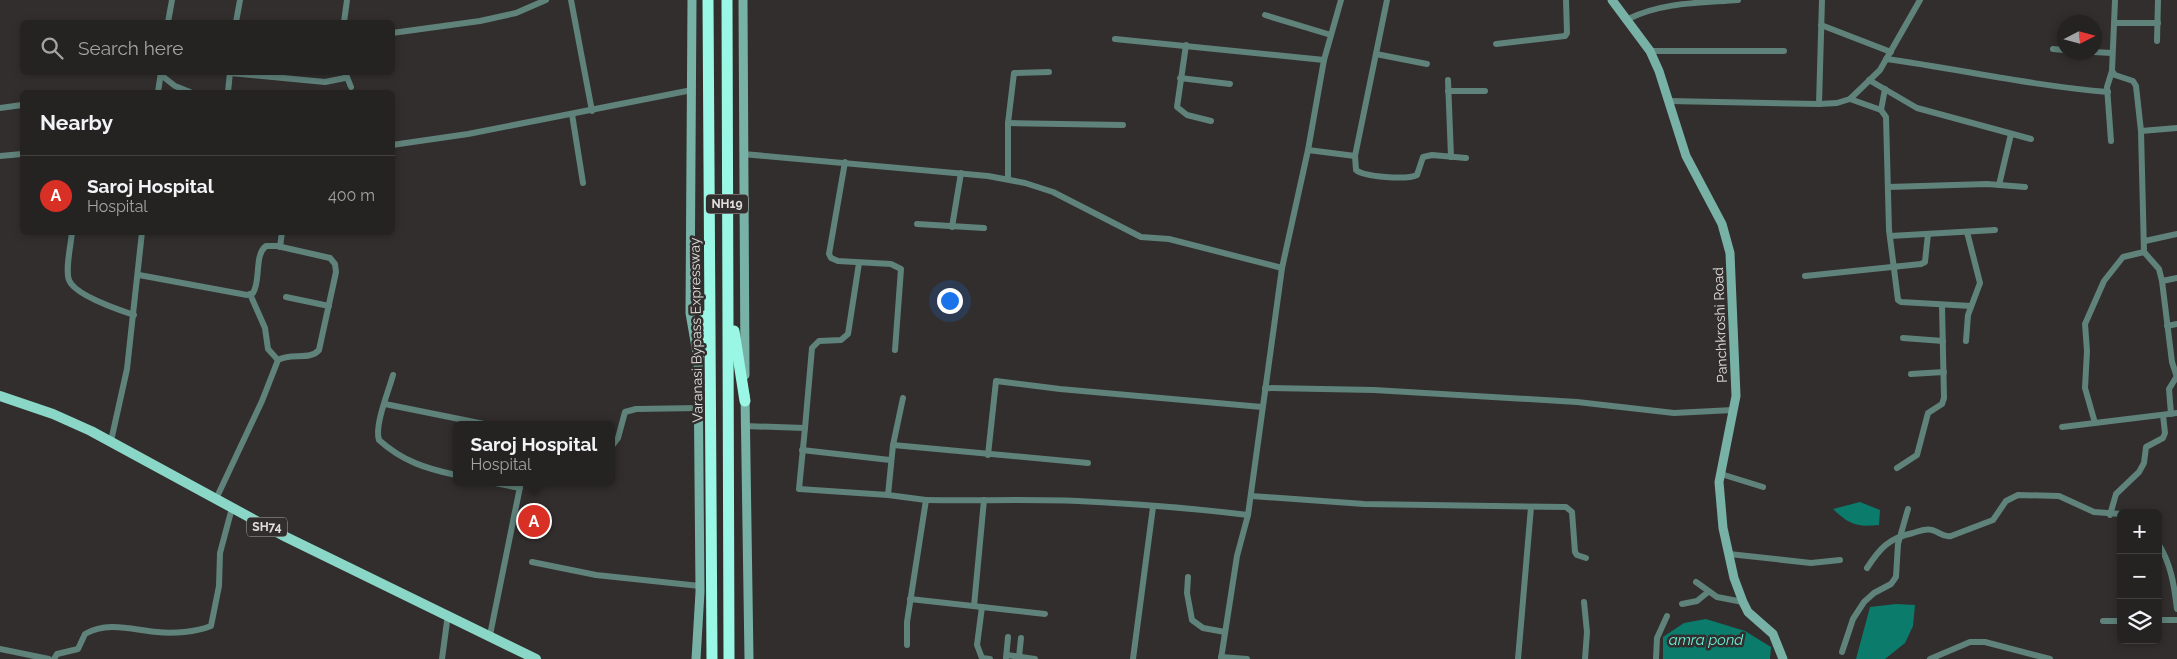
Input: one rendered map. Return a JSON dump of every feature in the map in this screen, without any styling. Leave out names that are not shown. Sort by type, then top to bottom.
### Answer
[{"type":"highway","name":"Varanasi Bypass Expressway","points":[[708,0],[712,407],[712,659]]},
{"type":"highway","name":"NH19","points":[[727,0],[729,659]]},
{"type":"highway","points":[[728,277],[744,401]]},
{"type":"highway","points":[[698,359],[710,286]]},
{"type":"main road","name":"SH74","points":[[0,396],[53,414],[111,441],[286,538],[448,614],[536,659]]},
{"type":"street","points":[[168,20],[172,0]]},
{"type":"street","points":[[236,20],[240,0]]},
{"type":"street","points":[[344,20],[347,0]]},
{"type":"street","points":[[395,34],[498,17],[530,8],[546,0]]},
{"type":"street","points":[[571,0],[592,111]]},
{"type":"street","points":[[692,0],[690,313],[698,359],[699,408],[700,586],[696,659]]},
{"type":"street","points":[[743,0],[744,426],[749,659]]},
{"type":"street","points":[[1247,659],[1221,658],[1237,556],[1251,496],[1282,268],[1308,150],[1324,60],[1341,0]]},
{"type":"street","points":[[1387,0],[1355,166],[1360,173],[1409,178],[1417,175],[1422,157],[1432,155],[1466,158]]},
{"type":"street","points":[[1496,44],[1565,36],[1567,33],[1566,0]]},
{"type":"street","name":"Panchkroshi Road","points":[[1612,0],[1650,51],[1669,101],[1677,133],[1686,156],[1722,224],[1730,253],[1736,396],[1719,482],[1723,528],[1743,602],[1748,612],[1773,634],[1783,659]]},
{"type":"street","points":[[1628,19],[1665,3],[1738,0]]},
{"type":"street","points":[[1819,104],[1822,0]]},
{"type":"street","points":[[1669,101],[1837,104],[1850,99],[1880,70],[1920,0]]},
{"type":"street","points":[[2111,141],[2108,82],[2112,71],[2115,0]]},
{"type":"street","points":[[2157,41],[2158,0]]},
{"type":"street","points":[[1265,15],[1331,35]]},
{"type":"street","points":[[2114,23],[2158,24]]},
{"type":"street","points":[[1821,25],[1890,52]]},
{"type":"street","points":[[1115,39],[1324,60]]},
{"type":"street","points":[[1186,45],[1177,101],[1180,112],[1211,121]]},
{"type":"street","points":[[2053,49],[2057,49]]},
{"type":"street","points":[[1650,51],[1784,51]]},
{"type":"street","points":[[2102,52],[2112,53]]},
{"type":"street","points":[[1376,54],[1427,64]]},
{"type":"street","points":[[1886,59],[1957,69],[2051,87],[2108,92]]},
{"type":"street","points":[[2062,427],[2174,414],[2169,389],[2177,376],[2172,362],[2162,280],[2159,269],[2144,252],[2141,131],[2133,81],[2115,75],[2112,71]]},
{"type":"street","points":[[1008,179],[1008,123],[1014,73],[1048,72]]},
{"type":"street","points":[[158,90],[161,75]]},
{"type":"street","points":[[162,75],[175,86],[185,90]]},
{"type":"street","points":[[228,90],[230,75]]},
{"type":"street","points":[[251,75],[325,82],[345,75],[351,87]]},
{"type":"street","points":[[1180,78],[1230,84]]},
{"type":"street","points":[[1448,80],[1451,157]]},
{"type":"street","points":[[1869,80],[1917,108],[2031,139]]},
{"type":"street","points":[[1881,110],[1885,89]]},
{"type":"street","points":[[395,145],[468,134],[692,90]]},
{"type":"street","points":[[1448,91],[1486,91]]},
{"type":"street","points":[[1850,99],[1881,110],[1886,117],[1890,236],[1896,295],[1901,302],[1942,306],[1971,306]]},
{"type":"street","points":[[0,108],[20,105]]},
{"type":"street","points":[[572,114],[583,183]]},
{"type":"street","points":[[1008,123],[1123,125]]},
{"type":"street","points":[[2141,131],[2177,128]]},
{"type":"street","points":[[1999,185],[2011,134]]},
{"type":"street","points":[[1308,150],[1356,156]]},
{"type":"street","points":[[0,156],[20,154]]},
{"type":"street","points":[[743,154],[845,162],[1008,179],[1053,192],[1141,237],[1169,239],[1282,268]]},
{"type":"street","points":[[845,162],[829,254],[831,258],[838,261],[891,264],[901,269],[895,350]]},
{"type":"street","points":[[952,227],[961,173]]},
{"type":"street","points":[[1888,187],[1999,185],[2025,187]]},
{"type":"street","points":[[917,224],[984,228]]},
{"type":"street","points":[[1890,236],[1995,230]]},
{"type":"street","points":[[1966,341],[1971,306],[1980,283],[1967,232]]},
{"type":"street","points":[[1804,276],[1925,262],[1928,234]]},
{"type":"street","points":[[2145,241],[2177,234]]},
{"type":"street","points":[[72,235],[68,275],[70,283],[90,297],[134,315]]},
{"type":"street","points":[[111,441],[127,370],[139,275],[142,235]]},
{"type":"street","points":[[280,247],[282,235]]},
{"type":"street","points":[[216,499],[262,400],[278,360],[286,356],[317,353],[336,272],[333,260],[269,245],[263,248],[256,288],[250,294]]},
{"type":"street","points":[[2095,423],[2085,388],[2087,351],[2085,324],[2104,281],[2123,257],[2144,252]]},
{"type":"street","points":[[859,263],[848,334],[841,340],[818,341],[812,348],[799,489],[888,495],[926,500],[1079,501],[1153,507],[1183,507],[1248,515]]},
{"type":"street","points":[[139,275],[250,294]]},
{"type":"street","points":[[2162,280],[2177,278]]},
{"type":"street","points":[[250,294],[265,328],[268,348],[278,360]]},
{"type":"street","points":[[286,297],[328,306]]},
{"type":"street","points":[[1897,468],[1917,455],[1928,413],[1942,404],[1944,372],[1942,306]]},
{"type":"street","points":[[2167,326],[2177,324]]},
{"type":"street","points":[[1903,338],[1943,341]]},
{"type":"street","points":[[1911,374],[1944,372]]},
{"type":"street","points":[[393,375],[378,432],[380,440],[394,452],[421,467],[453,474]]},
{"type":"street","points":[[988,455],[996,381],[1060,390],[1262,407]]},
{"type":"street","points":[[1265,388],[1374,390],[1576,402],[1674,413],[1733,410]]},
{"type":"street","points":[[888,495],[892,445],[903,398]]},
{"type":"street","points":[[385,404],[469,421]]},
{"type":"street","points":[[615,442],[618,438],[625,412],[636,409],[699,408]]},
{"type":"street","points":[[2110,515],[2116,494],[2139,472],[2144,463],[2146,448],[2163,438],[2165,433],[2163,415]]},
{"type":"street","points":[[744,426],[805,428]]},
{"type":"street","points":[[892,445],[1088,463]]},
{"type":"street","points":[[802,450],[890,460]]},
{"type":"street","points":[[1721,474],[1763,487]]},
{"type":"street","points":[[490,635],[521,486]]},
{"type":"street","points":[[1867,568],[1882,546],[1900,536],[1931,530],[1944,536],[1951,536],[1993,520],[2006,501],[2018,495],[2066,498],[2094,512],[2117,514]]},
{"type":"street","points":[[1251,496],[1364,504],[1569,508],[1572,512],[1575,552],[1577,556],[1586,558]]},
{"type":"street","points":[[907,645],[910,599],[926,500]]},
{"type":"street","points":[[974,606],[984,500]]},
{"type":"street","points":[[1133,659],[1153,507]]},
{"type":"street","points":[[1518,659],[1531,507]]},
{"type":"street","points":[[54,659],[57,654],[78,650],[85,634],[100,629],[133,627],[159,633],[211,626],[219,586],[220,553],[232,508]]},
{"type":"street","points":[[1842,652],[1852,619],[1864,602],[1894,581],[1900,536],[1908,509]]},
{"type":"street","points":[[2162,550],[2173,575],[2177,610]]},
{"type":"street","points":[[1729,554],[1811,562],[1840,560]]},
{"type":"street","points":[[532,562],[596,575],[700,586]]},
{"type":"street","points":[[1188,577],[1187,593],[1192,620],[1203,628],[1225,632]]},
{"type":"street","points":[[1696,582],[1717,597],[1743,602]]},
{"type":"street","points":[[1682,604],[1697,601],[1708,592]]},
{"type":"street","points":[[729,597],[735,659]]},
{"type":"street","points":[[910,599],[1045,614]]},
{"type":"street","points":[[1584,602],[1587,632],[1585,659]]},
{"type":"street","points":[[982,607],[977,645],[982,658],[990,659]]},
{"type":"street","points":[[442,659],[448,614]]},
{"type":"street","points":[[1656,659],[1657,638],[1667,616]]},
{"type":"street","points":[[2103,621],[2117,620]]},
{"type":"street","points":[[2162,620],[2177,620]]},
{"type":"street","points":[[1008,637],[1006,657],[1035,659]]},
{"type":"street","points":[[1019,657],[1021,638]]},
{"type":"street","points":[[1930,659],[1970,642],[1985,642],[2050,659]]},
{"type":"street","points":[[0,649],[50,659]]},
{"type":"water","points":[[1860,502],[1880,510],[1879,525],[1864,526],[1854,524],[1844,519],[1833,509]]},
{"type":"water","points":[[1896,604],[1915,605],[1913,626],[1905,643],[1885,659],[1856,659],[1870,607]]},
{"type":"water","name":"amra pond","points":[[1706,619],[1745,631],[1771,647],[1770,659],[1663,659],[1663,637],[1684,623]]},
{"type":"place","name":"Saroj Hospital","points":[[534,521]]}]
